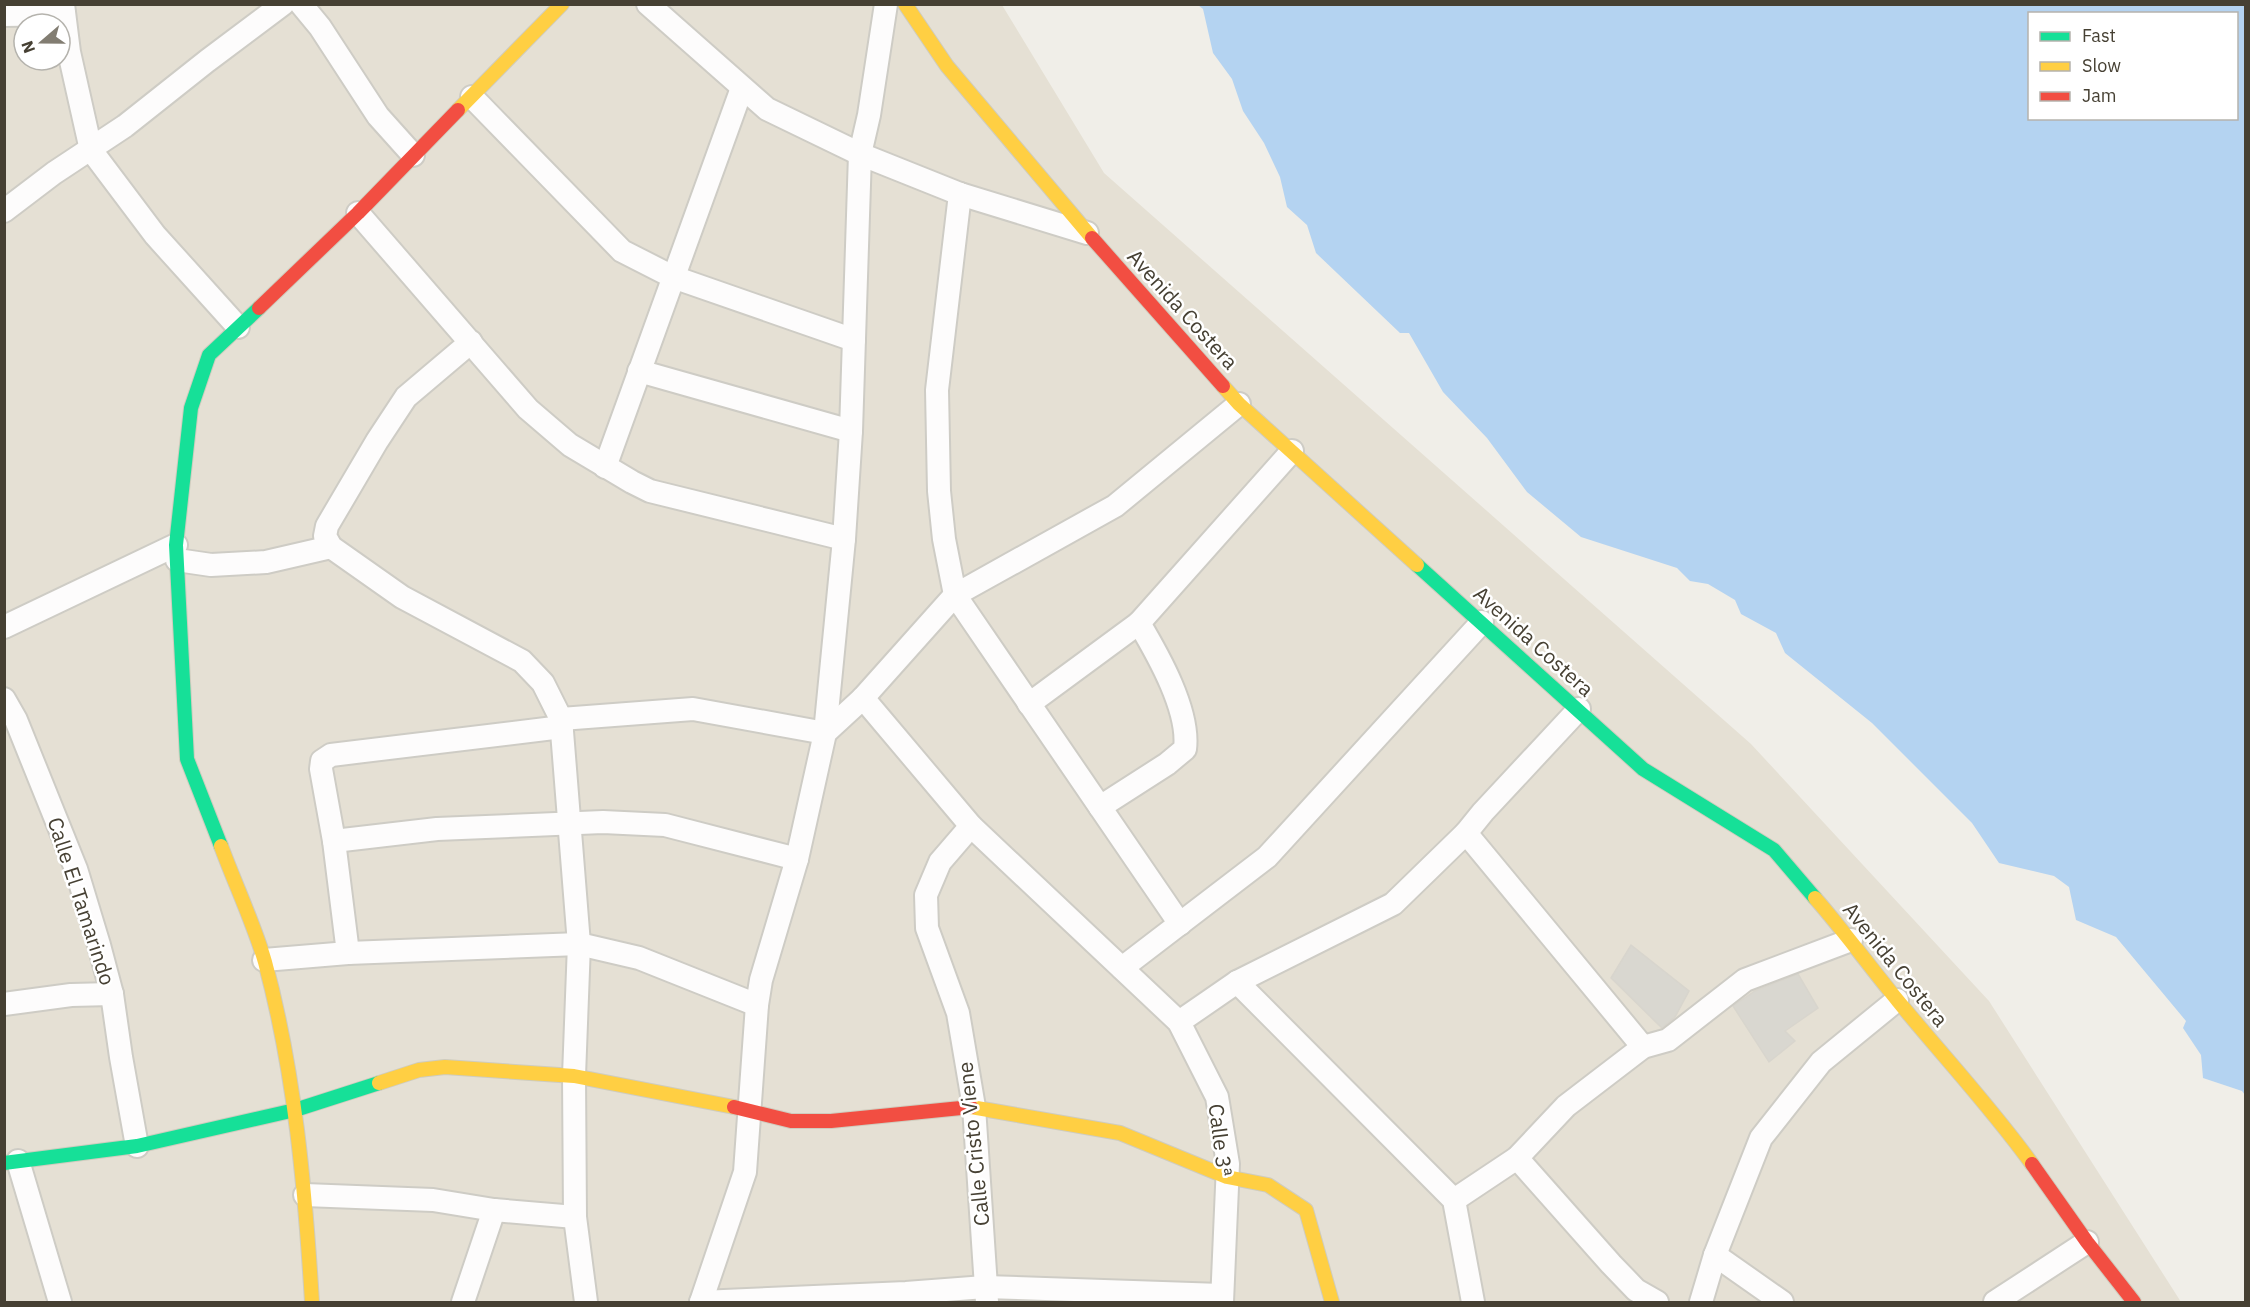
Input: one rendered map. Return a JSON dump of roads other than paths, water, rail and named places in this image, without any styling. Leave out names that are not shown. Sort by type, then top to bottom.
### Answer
[{"type":"street","points":[[4,211],[54,173],[91,150],[282,4]]},
{"type":"street","points":[[301,4],[320,27],[378,116],[412,155]]},
{"type":"street","points":[[312,1302],[305,1195],[295,1110],[278,1015],[264,960],[187,759],[177,553],[191,408],[209,355],[358,213],[412,155],[562,4]]},
{"type":"street","points":[[648,4],[766,109],[860,154],[960,194],[1088,233]]},
{"type":"street","points":[[886,4],[869,115],[860,154],[851,431],[844,539],[825,733],[797,859],[761,980],[757,1005],[745,1172],[701,1302],[906,1293],[1221,1299]]},
{"type":"street","name":"Avenida Costera","points":[[905,4],[947,66],[1088,233],[1239,404],[1643,769],[1774,850],[1851,940],[1897,1000],[2001,1121],[2087,1242],[2134,1302]]},
{"type":"street","points":[[4,15],[64,9],[69,52],[91,150],[154,235],[238,327]]},
{"type":"street","points":[[605,466],[742,88]]},
{"type":"street","points":[[472,97],[622,251],[673,278],[854,340]]},
{"type":"street","points":[[960,194],[937,390],[939,491],[944,539],[955,595],[1180,924]]},
{"type":"street","points":[[358,213],[528,409],[570,445],[650,491],[844,539]]},
{"type":"street","points":[[471,342],[406,398],[377,441],[327,526],[325,536],[331,547],[402,597],[522,661],[543,683],[561,723],[579,944],[573,1076],[575,1217],[586,1302]]},
{"type":"street","points":[[639,371],[851,431]]},
{"type":"street","points":[[825,733],[863,698],[955,595],[1115,506],[1239,404]]},
{"type":"street","points":[[1029,704],[1139,623],[1292,451]]},
{"type":"street","points":[[4,627],[177,553],[212,565],[266,562],[331,547]]},
{"type":"street","points":[[1122,968],[1267,857],[1482,622]]},
{"type":"street","points":[[1100,807],[1167,764],[1185,749],[1184,721],[1158,654],[1139,623]]},
{"type":"street","name":"Calle 3ª","points":[[863,698],[971,826],[1179,1022],[1217,1097],[1228,1164],[1221,1299]]},
{"type":"street","name":"Calle El Tamarindo","points":[[4,699],[10,724],[76,869],[112,994],[137,1146]]},
{"type":"street","points":[[348,953],[334,841],[321,769],[322,761],[331,755],[561,723],[693,709],[825,733]]},
{"type":"street","points":[[1179,1022],[1237,982],[1393,904],[1466,833],[1579,709]]},
{"type":"street","points":[[334,841],[437,829],[569,823],[665,825],[797,859]]},
{"type":"street","name":"Calle Cristo Viene","points":[[971,826],[940,862],[926,895],[927,928],[958,1012],[974,1107],[986,1294]]},
{"type":"street","points":[[1466,833],[1643,1047]]},
{"type":"street","points":[[1454,1200],[1517,1158],[1566,1106],[1643,1047],[1668,1040],[1745,980],[1851,940]]},
{"type":"street","points":[[264,960],[348,953],[579,944],[639,958],[757,1005]]},
{"type":"street","points":[[1237,982],[1454,1200],[1473,1302]]},
{"type":"street","points":[[4,1005],[71,995],[112,994]]},
{"type":"street","points":[[1701,1302],[1715,1255],[1761,1138],[1821,1062],[1897,1000]]},
{"type":"street","points":[[60,1302],[11,1162],[137,1146],[295,1110],[419,1070],[445,1067],[573,1076],[750,1110],[791,1121],[831,1121],[974,1107],[1120,1133],[1227,1177],[1269,1185],[1306,1210],[1332,1302]]},
{"type":"street","points":[[1517,1158],[1636,1290],[1657,1302]]},
{"type":"street","points":[[305,1195],[434,1200],[494,1210],[575,1217]]},
{"type":"street","points":[[463,1302],[494,1210]]},
{"type":"street","points":[[1995,1302],[2087,1242]]},
{"type":"street","points":[[1715,1255],[1782,1302]]},
{"type":"water","points":[[1198,5],[2245,5],[2245,1095],[2242,1091],[2203,1078],[2201,1055],[2183,1028],[2186,1021],[2116,937],[2076,920],[2069,887],[2054,876],[1999,863],[1972,823],[1872,723],[1785,653],[1776,633],[1741,614],[1735,600],[1708,584],[1690,581],[1677,568],[1581,537],[1527,492],[1487,438],[1443,392],[1409,333],[1400,333],[1316,253],[1307,225],[1287,207],[1280,177],[1264,143],[1243,111],[1232,79],[1213,53],[1203,9]]}]
